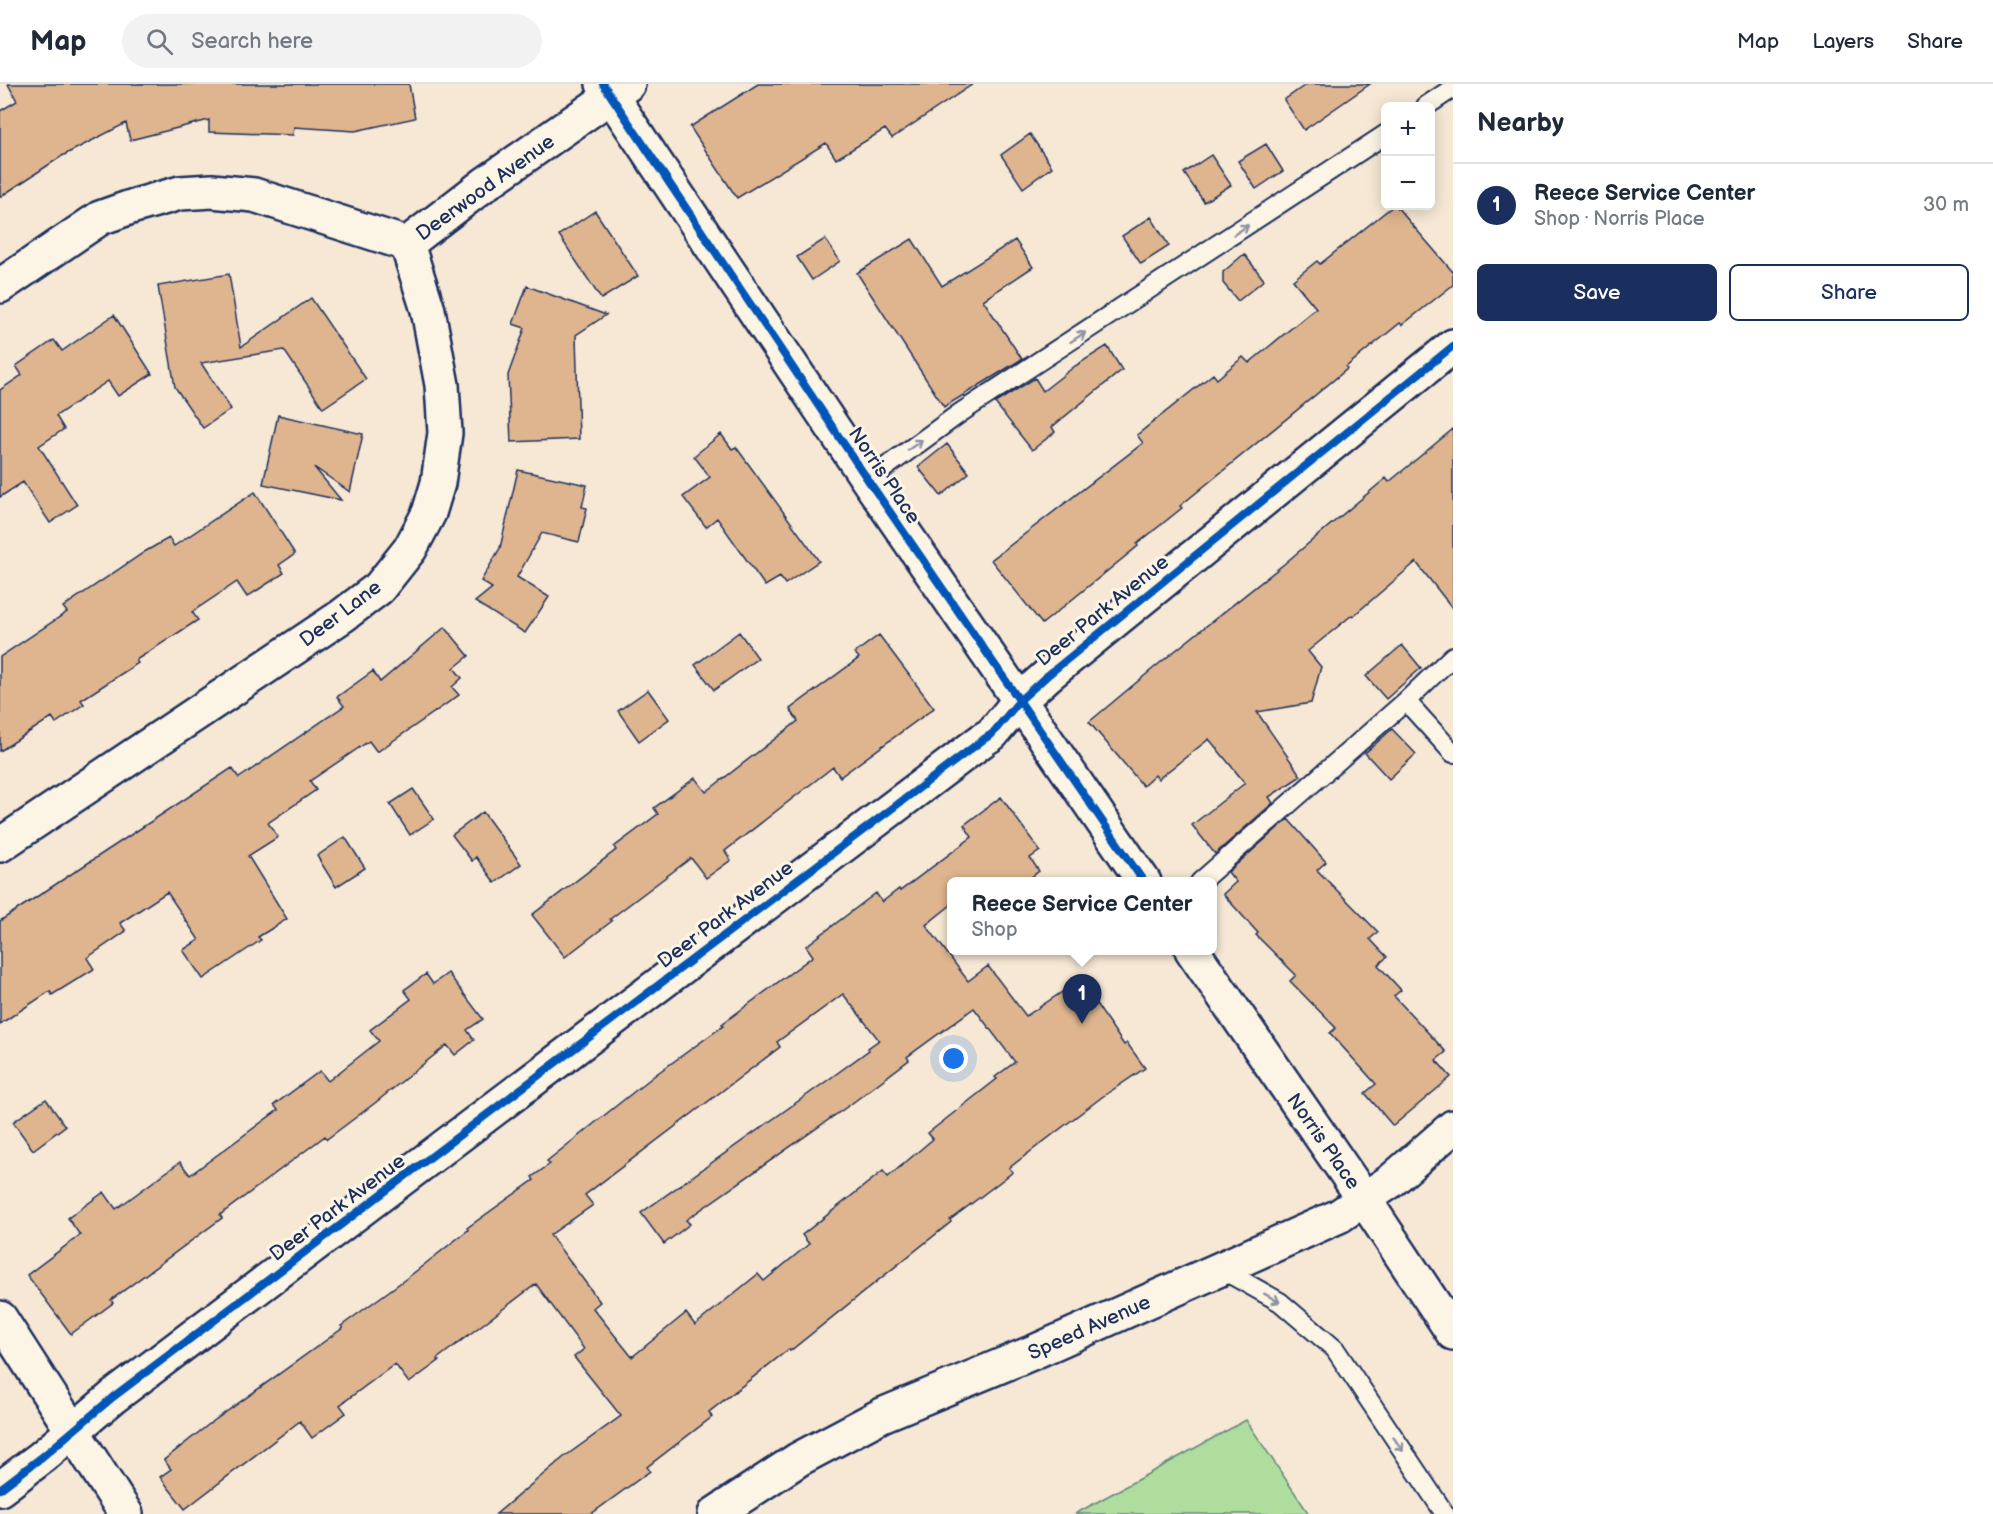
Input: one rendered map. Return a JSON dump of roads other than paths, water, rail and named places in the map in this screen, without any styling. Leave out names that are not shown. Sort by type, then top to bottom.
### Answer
[{"type":"street","name":"Deerwood Avenue","points":[[0,286],[100,218],[180,194],[212,190],[254,195],[407,244],[614,88]]},
{"type":"street","name":"Norris Place","points":[[614,88],[868,480],[1141,877]]},
{"type":"street","name":"Deer Lane","points":[[0,845],[342,616],[379,588],[410,549],[429,513],[438,483],[445,433],[442,385],[429,310],[407,244]]},
{"type":"street","name":"Deer Park Avenue","points":[[0,1489],[123,1389],[992,734],[1020,700],[1066,660],[1453,346]]},
{"type":"street","name":"Norris Place","points":[[1195,955],[1364,1199],[1453,1334]]},
{"type":"street","name":"Speed Avenue","points":[[715,1514],[799,1459],[882,1415],[1034,1352],[1339,1216],[1391,1181],[1453,1127]]},
{"type":"street","points":[[0,1318],[126,1514]]},
{"type":"lane","points":[[1432,102],[1453,88]]},
{"type":"lane","points":[[868,480],[960,413],[1381,137]]},
{"type":"lane","points":[[1206,877],[1406,701],[1453,656]]},
{"type":"lane","points":[[1406,701],[1453,753]]},
{"type":"lane","points":[[1221,1269],[1281,1302],[1335,1349],[1444,1514]]},
{"type":"place","name":"Reece Service Center","points":[[1082,1024]]}]
